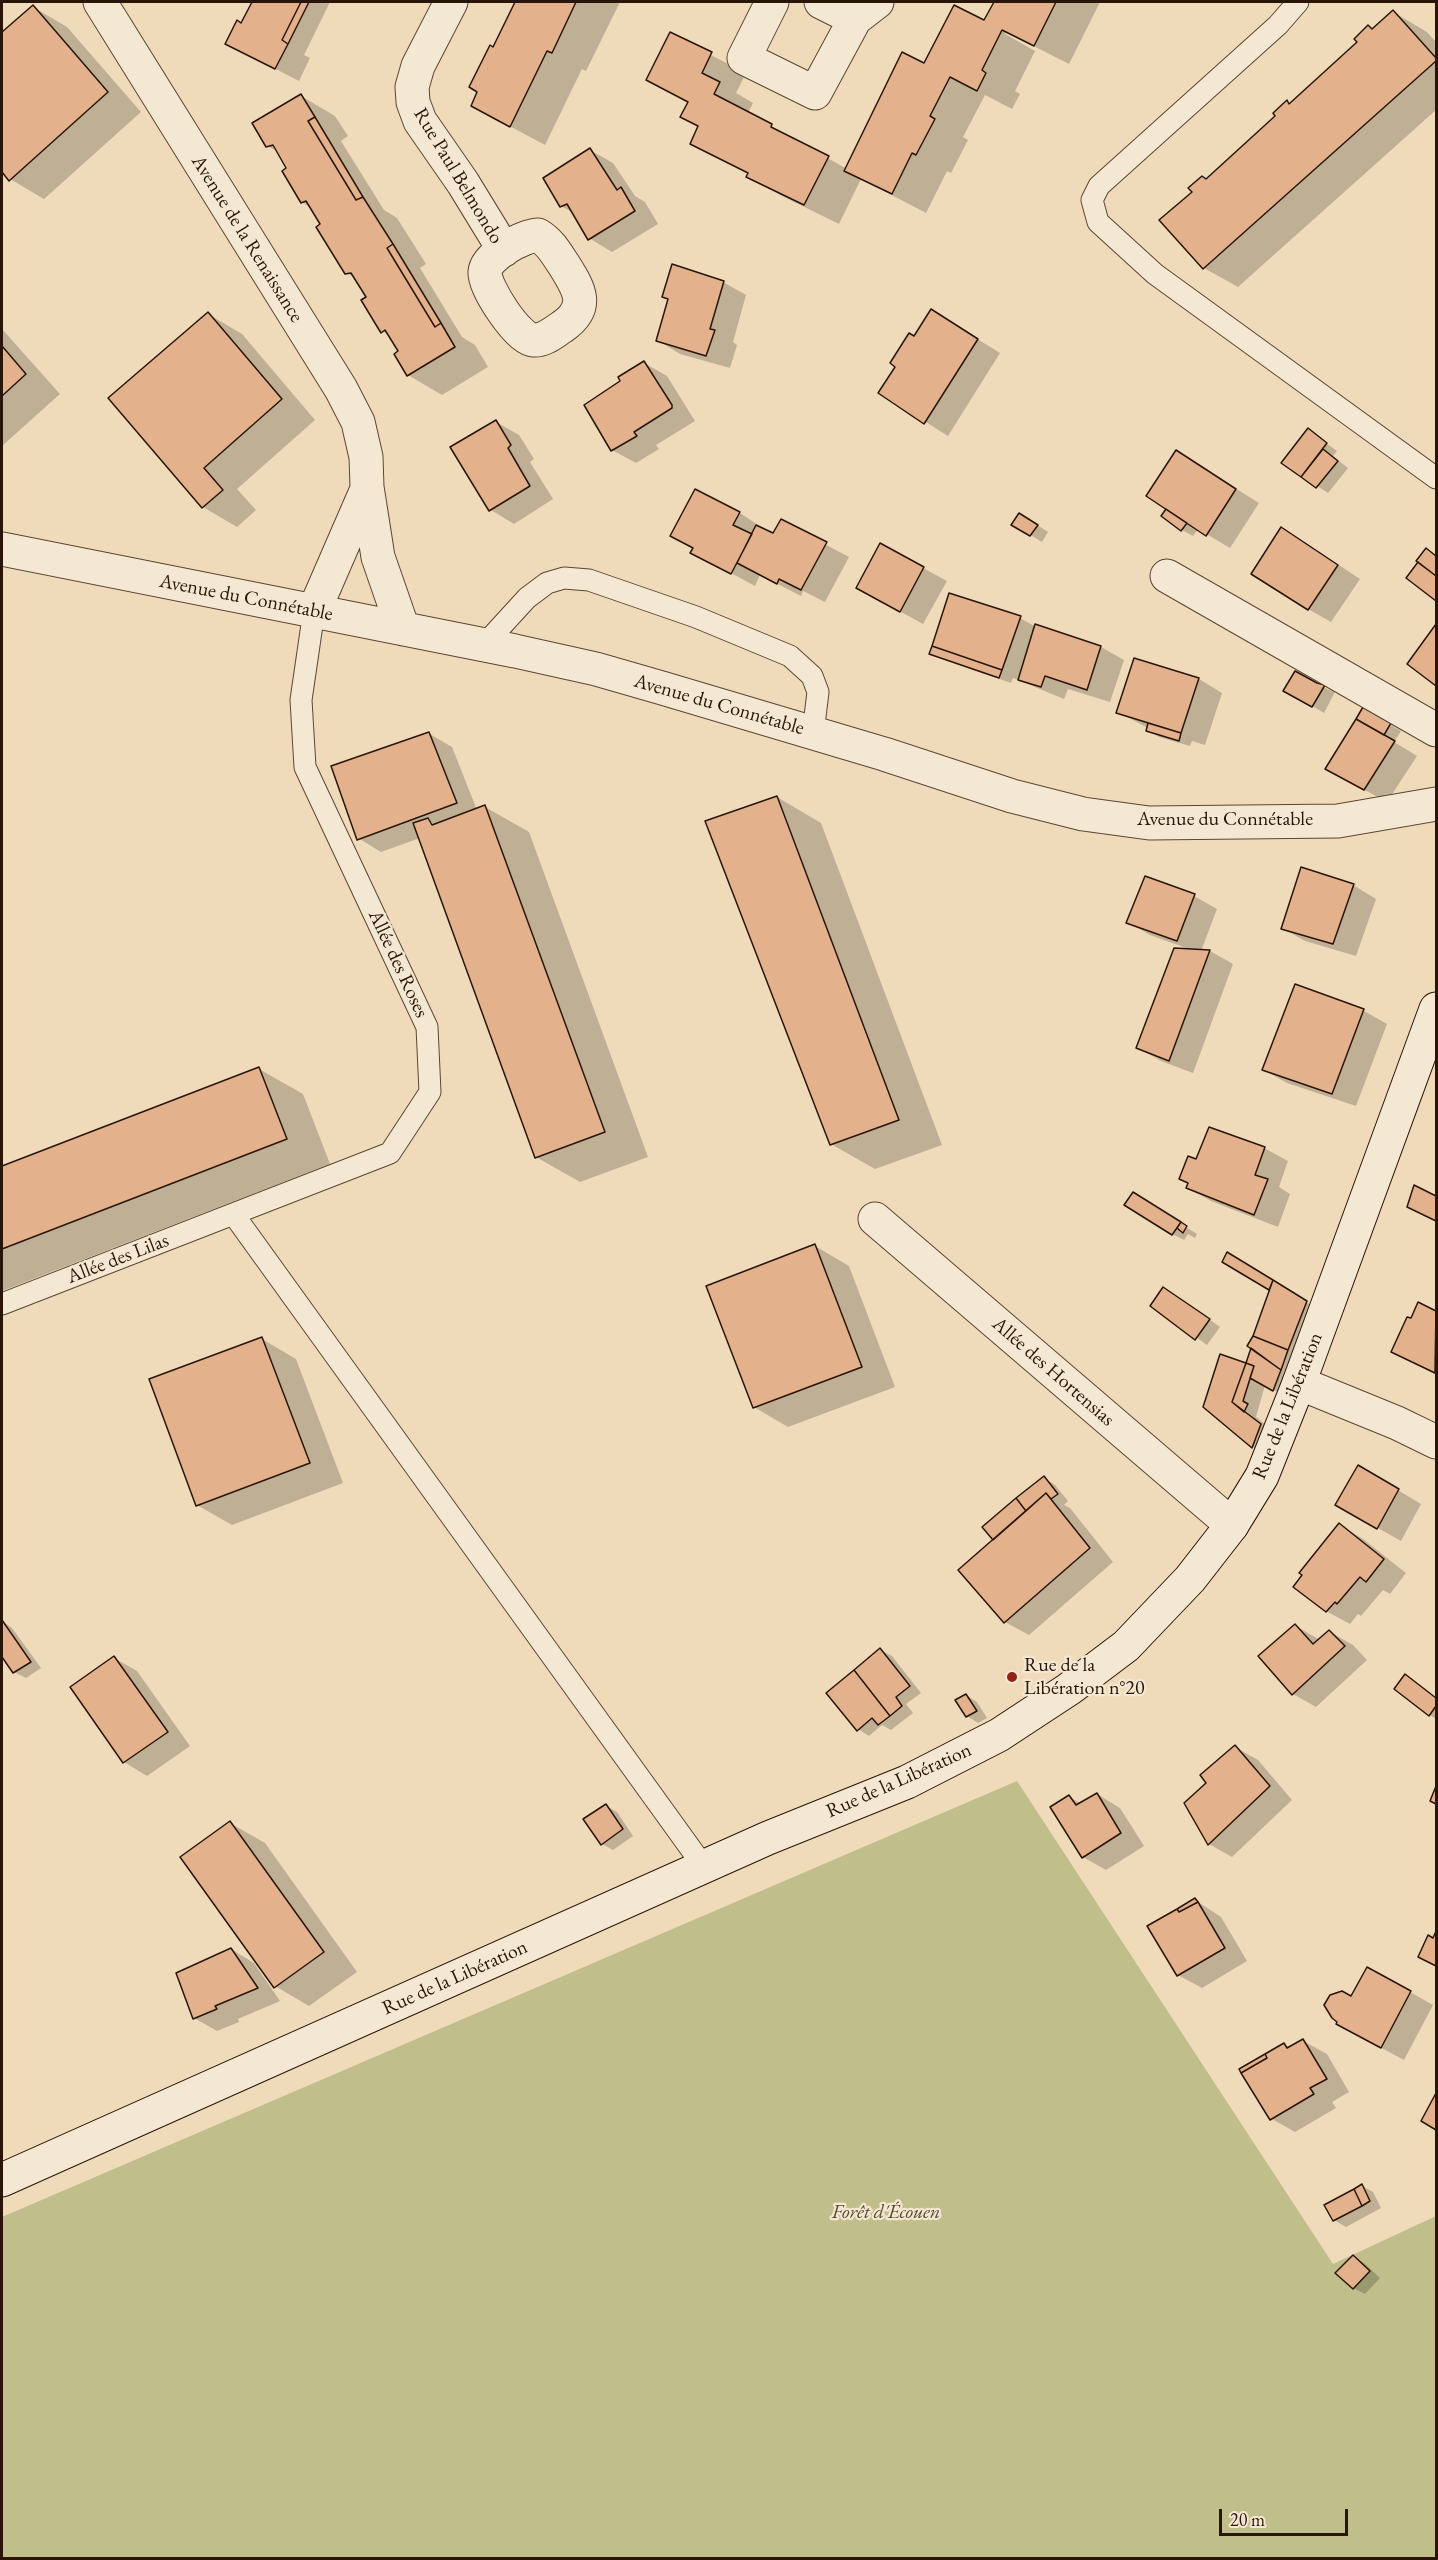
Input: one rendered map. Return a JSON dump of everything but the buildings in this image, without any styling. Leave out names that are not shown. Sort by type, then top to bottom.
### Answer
[{"type":"street","name":"Avenue de la Renaissance","points":[[100,2],[341,389],[358,422],[366,457],[367,487],[378,556],[403,629]]},
{"type":"street","name":"Rue Paul Belmondo","points":[[451,2],[418,66],[412,87],[413,102],[420,121],[463,183],[504,250]]},
{"type":"street","points":[[772,2],[744,58],[815,93],[866,10],[821,2]]},
{"type":"street","points":[[314,611],[367,487]]},
{"type":"street","name":"Avenue du Connétable","points":[[2,549],[596,669],[813,733],[1012,796],[1083,814],[1149,823],[1338,821],[1437,804]]},
{"type":"street","points":[[1167,576],[1437,730]]},
{"type":"street","name":"Rue de la Libération","points":[[2,2180],[704,1866],[907,1782],[999,1735],[1069,1689],[1126,1646],[1190,1579],[1232,1525],[1263,1476],[1437,1009]]},
{"type":"street","name":"Allée des Hortensias","points":[[875,1219],[1232,1525]]},
{"type":"street","points":[[1299,1383],[1437,1442]]},
{"type":"lane","points":[[1298,2],[1278,25],[1099,186],[1092,200],[1098,222],[1155,274],[1437,478]]},
{"type":"lane","points":[[484,645],[527,598],[547,583],[564,578],[589,580],[696,617],[790,656],[812,676],[819,692],[813,733]]},
{"type":"lane","name":"Allée des Roses","points":[[234,1215],[390,1153],[430,1092],[427,1027],[305,767],[301,700],[314,611]]},
{"type":"lane","points":[[234,1215],[704,1866]]},
{"type":"lane","name":"Allée des Lilas","points":[[2,1304],[234,1215]]},
{"type":"green space","name":"Forêt d'Écouen","points":[[1017,1781],[1333,2264],[1436,2216],[1436,2558],[2,2558],[2,2217]]},
{"type":"place","name":"Rue de la Libération n°20","points":[[1012,1677]]}]
